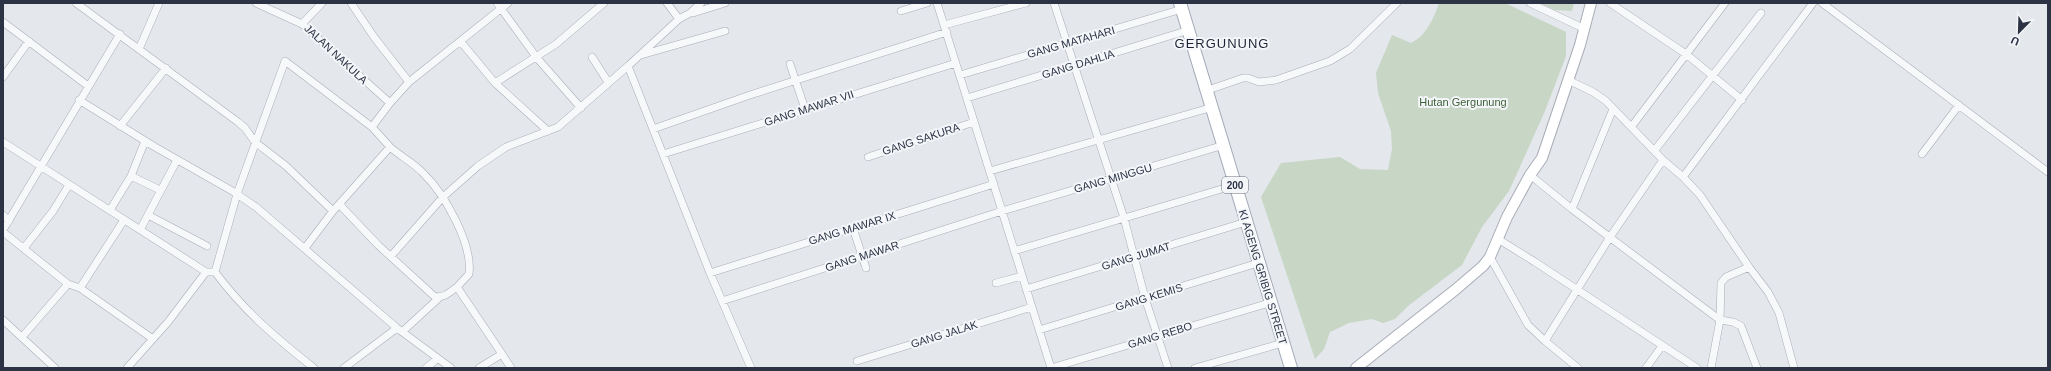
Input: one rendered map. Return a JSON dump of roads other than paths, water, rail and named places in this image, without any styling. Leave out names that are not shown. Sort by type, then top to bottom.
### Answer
[{"type":"main road","name":"KI AGENG GRIBIG STREET","points":[[1182,5],[1270,303],[1291,368]]},
{"type":"street","points":[[76,3],[166,68],[245,128],[255,142],[286,166],[333,212]]},
{"type":"street","points":[[140,49],[159,3]]},
{"type":"street","points":[[256,3],[302,24]]},
{"type":"street","name":"JALAN NAKULA","points":[[322,3],[302,24],[390,103]]},
{"type":"street","points":[[351,3],[374,37],[409,82]]},
{"type":"street","points":[[372,127],[390,103],[409,82],[461,42],[499,6],[508,3]]},
{"type":"street","points":[[496,83],[537,58],[560,41],[604,3]]},
{"type":"street","points":[[667,3],[679,19]]},
{"type":"street","points":[[690,13],[701,3]]},
{"type":"street","points":[[391,256],[442,197],[495,154],[523,139],[558,127],[679,19],[690,13],[725,3]]},
{"type":"street","points":[[902,11],[927,3]]},
{"type":"street","points":[[938,3],[1051,368]]},
{"type":"street","points":[[653,129],[945,29],[1026,3]]},
{"type":"street","points":[[1054,3],[1124,218],[1145,298],[1168,368]]},
{"type":"street","points":[[1208,90],[1243,78],[1248,78],[1259,82],[1276,80],[1330,61],[1350,49],[1397,3]]},
{"type":"street","points":[[1530,3],[1586,29]]},
{"type":"street","points":[[1356,368],[1455,290],[1483,266],[1490,257],[1507,217],[1530,175],[1542,158],[1586,29],[1591,3]]},
{"type":"street","points":[[1611,3],[1686,54],[1742,100]]},
{"type":"street","points":[[1632,126],[1725,3]]},
{"type":"street","points":[[1683,177],[1813,3]]},
{"type":"street","points":[[1822,3],[2048,172]]},
{"type":"street","name":"GANG MATAHARI","points":[[960,75],[1182,5]]},
{"type":"street","points":[[499,6],[537,58],[581,108]]},
{"type":"street","points":[[1655,150],[1761,13]]},
{"type":"street","points":[[3,22],[88,86]]},
{"type":"street","name":"GANG DAHLIA","points":[[967,98],[1189,30]]},
{"type":"street","points":[[639,55],[725,31]]},
{"type":"street","points":[[120,34],[79,100],[3,231],[68,284],[80,288],[153,339]]},
{"type":"street","points":[[3,77],[29,41]]},
{"type":"street","points":[[461,42],[496,83],[548,131]]},
{"type":"street","points":[[592,57],[608,82]]},
{"type":"street","points":[[215,272],[237,194],[285,61],[372,127],[390,147],[423,172],[442,197],[463,238],[470,271],[468,276],[457,287],[344,368]]},
{"type":"street","name":"GANG MAWAR VII","points":[[663,154],[956,63]]},
{"type":"street","points":[[790,64],[805,109]]},
{"type":"street","points":[[628,66],[710,273],[751,368]]},
{"type":"street","points":[[120,126],[166,68]]},
{"type":"street","points":[[1568,80],[1593,92],[1613,109],[1632,126],[1663,160],[1683,177],[1700,195],[1748,267],[1768,292],[1779,313],[1794,368]]},
{"type":"street","points":[[79,100],[145,141],[237,194],[266,215],[399,330],[451,368]]},
{"type":"street","points":[[1922,154],[1959,105]]},
{"type":"street","points":[[990,171],[1213,107]]},
{"type":"street","points":[[1572,209],[1613,109]]},
{"type":"street","name":"GANG SAKURA","points":[[868,157],[974,122]]},
{"type":"street","points":[[110,210],[131,176],[145,141]]},
{"type":"street","points":[[3,142],[206,272],[215,272]]},
{"type":"street","name":"GANG MINGGU","points":[[1002,211],[1224,145]]},
{"type":"street","points":[[305,248],[333,212],[390,147]]},
{"type":"street","points":[[140,230],[177,160]]},
{"type":"street","points":[[1545,341],[1610,237],[1663,160]]},
{"type":"street","points":[[1530,175],[1704,310],[1720,320],[1734,322],[1742,326],[1757,368]]},
{"type":"street","points":[[131,176],[160,190]]},
{"type":"street","name":"GANG MAWAR IX","points":[[710,273],[994,184]]},
{"type":"street","points":[[1014,251],[1235,184]]},
{"type":"street","points":[[24,248],[53,211],[69,185]]},
{"type":"street","points":[[340,205],[432,295],[440,298]]},
{"type":"street","name":"GANG MAWAR","points":[[722,301],[1002,211]]},
{"type":"street","points":[[3,215],[9,220]]},
{"type":"street","points":[[148,215],[207,246]]},
{"type":"street","points":[[80,288],[124,220]]},
{"type":"street","name":"GANG JUMAT","points":[[1026,289],[1246,222]]},
{"type":"street","points":[[852,228],[866,268]]},
{"type":"street","points":[[1498,239],[1697,368]]},
{"type":"street","points":[[1490,257],[1528,325],[1578,368]]},
{"type":"street","name":"GANG KEMIS","points":[[1039,330],[1258,263]]},
{"type":"street","points":[[1711,368],[1720,320],[1721,283],[1726,277],[1748,267]]},
{"type":"street","points":[[127,368],[153,339],[206,272]]},
{"type":"street","points":[[215,272],[233,296],[254,318],[270,333],[314,368]]},
{"type":"street","points":[[996,283],[1022,276]]},
{"type":"street","points":[[22,337],[68,284]]},
{"type":"street","points":[[457,287],[511,368]]},
{"type":"street","name":"GANG REBO","points":[[1051,368],[1270,303]]},
{"type":"street","name":"GANG JALAK","points":[[857,361],[1032,307]]},
{"type":"street","points":[[3,320],[55,368]]},
{"type":"street","points":[[1195,368],[1283,343]]},
{"type":"street","points":[[1646,368],[1662,346]]},
{"type":"street","points":[[479,368],[502,354]]},
{"type":"street","points":[[426,368],[438,359]]},
{"type":"district","name":"GERGUNUNG","points":[[1222,43]]},
{"type":"park label","name":"Hutan Gergunung","points":[[1463,102]]}]
